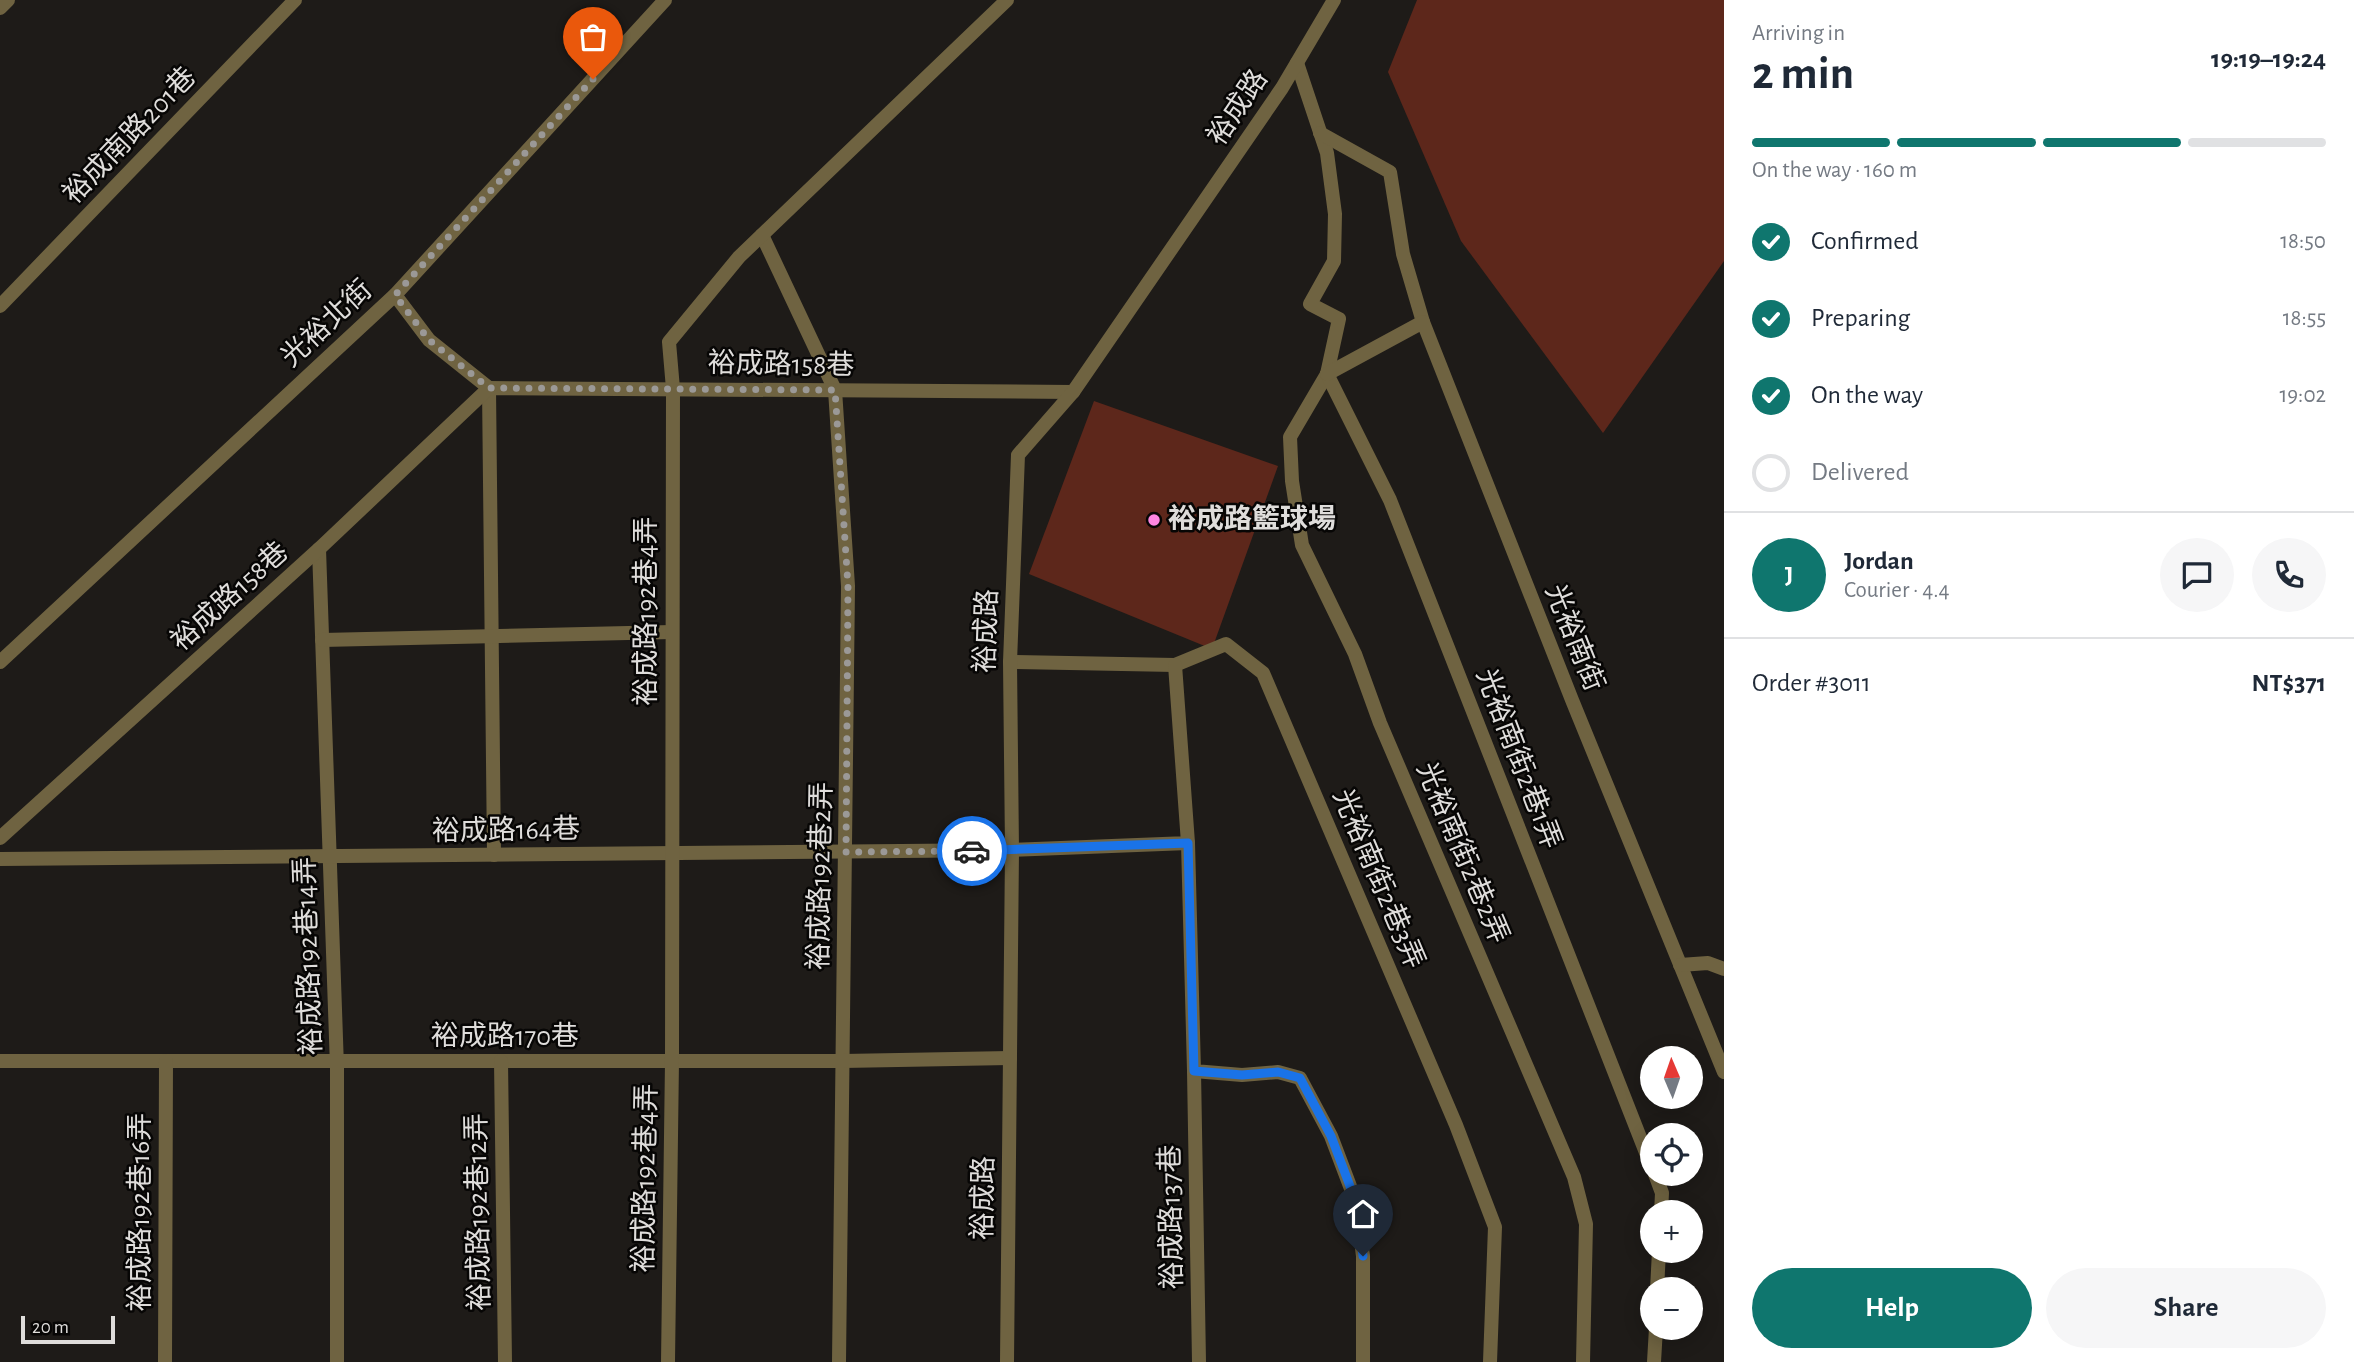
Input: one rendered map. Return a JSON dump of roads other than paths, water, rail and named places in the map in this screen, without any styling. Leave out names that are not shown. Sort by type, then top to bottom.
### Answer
[{"type":"street","points":[[0,8],[8,0]]},
{"type":"street","name":"裕成南路201巷","points":[[0,306],[295,0]]},
{"type":"street","name":"光裕北街","points":[[0,662],[395,295],[665,0]]},
{"type":"street","name":"裕成路192巷4弄","points":[[668,1362],[672,1061],[673,388],[669,342],[739,257],[1007,0]]},
{"type":"street","name":"裕成路","points":[[1007,1362],[1012,850],[1010,662],[1018,455],[1073,392],[1297,63],[1334,0]]},
{"type":"street","points":[[1297,63],[1321,133]]},
{"type":"street","name":"光裕南街","points":[[1321,133],[1390,172],[1404,254],[1423,322],[1724,1072]]},
{"type":"street","name":"光裕南街2巷2弄","points":[[1321,133],[1327,152],[1335,214],[1334,261],[1310,304],[1339,320],[1326,374],[1290,437],[1292,481],[1302,545],[1355,654],[1380,723],[1574,1177],[1586,1224],[1583,1362]]},
{"type":"street","points":[[762,235],[835,390]]},
{"type":"street","points":[[395,295],[429,340],[489,388],[495,855]]},
{"type":"street","points":[[1326,374],[1423,322]]},
{"type":"street","name":"光裕南街2巷1弄","points":[[1326,374],[1390,500],[1640,1137]]},
{"type":"street","name":"裕成路158巷","points":[[0,838],[319,549],[489,388],[1073,392]]},
{"type":"street","name":"裕成路192巷2弄","points":[[835,390],[848,586],[839,1362]]},
{"type":"street","name":"裕成路192巷14弄","points":[[319,549],[337,1061],[337,1362]]},
{"type":"street","points":[[322,640],[672,632]]},
{"type":"street","name":"光裕南街2巷3弄","points":[[1010,662],[1175,665],[1226,644],[1263,673],[1456,1125],[1495,1227],[1490,1362]]},
{"type":"street","name":"裕成路137巷","points":[[1175,665],[1188,843],[1199,1362]]},
{"type":"street","name":"裕成路164巷","points":[[0,859],[1012,850],[1188,843]]},
{"type":"street","points":[[1680,965],[1709,963],[1724,969]]},
{"type":"street","name":"裕成路170巷","points":[[0,1061],[843,1061],[1010,1058]]},
{"type":"street","name":"裕成路192巷16弄","points":[[165,1362],[166,1061]]},
{"type":"street","name":"裕成路192巷12弄","points":[[501,1061],[505,1362]]},
{"type":"street","points":[[1194,1071],[1242,1075],[1278,1072],[1300,1078],[1331,1136],[1356,1202],[1363,1256],[1363,1362]]},
{"type":"street","points":[[1654,1362],[1655,1340]]},
{"type":"place","name":"裕成路籃球場","points":[[1154,520]]}]
